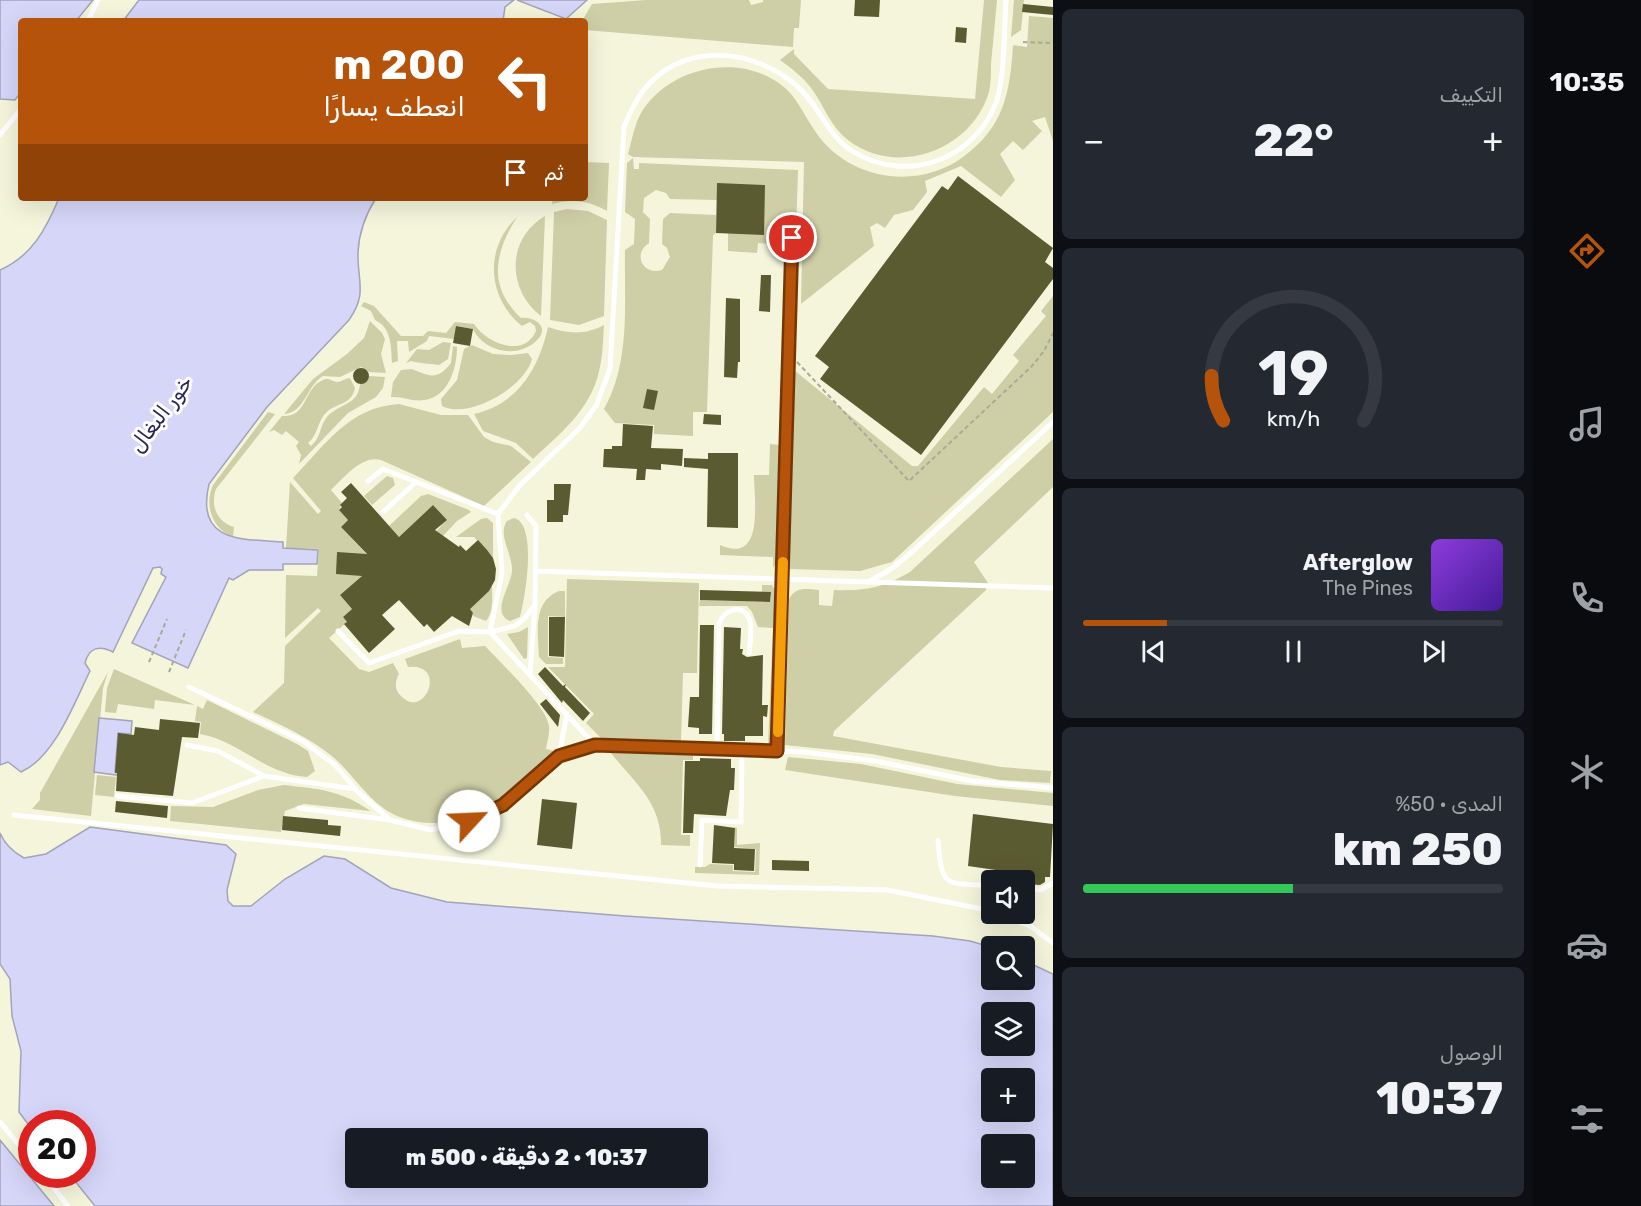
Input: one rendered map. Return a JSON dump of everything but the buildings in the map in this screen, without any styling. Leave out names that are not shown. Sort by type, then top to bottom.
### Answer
[{"type":"lane","points":[[89,18],[98,0]]},
{"type":"lane","points":[[490,632],[502,573],[498,514],[520,485],[579,429],[596,406],[605,387],[610,369],[624,127],[632,107],[649,84],[672,66],[695,57],[720,55],[745,58],[767,65],[800,88],[834,136],[852,151],[880,164],[910,168],[938,162],[963,149],[984,126],[997,99],[1006,0]]},
{"type":"lane","points":[[0,135],[18,113]]},
{"type":"lane","points":[[777,751],[792,238]]},
{"type":"lane","points":[[866,582],[891,569],[912,552],[1053,422]]},
{"type":"lane","points":[[368,481],[383,469],[498,514]]},
{"type":"lane","points":[[382,512],[416,482]]},
{"type":"lane","points":[[527,515],[536,526],[535,605],[530,675]]},
{"type":"lane","points":[[535,570],[1053,588]]},
{"type":"lane","points":[[338,631],[369,663],[459,631],[490,632],[515,626],[535,605]]},
{"type":"lane","points":[[717,748],[719,624],[728,611],[743,612],[750,621],[749,653]]},
{"type":"lane","points":[[490,632],[595,745]]},
{"type":"lane","points":[[189,687],[303,741],[335,765],[355,789],[390,820]]},
{"type":"lane","points":[[559,756],[567,714]]},
{"type":"lane","points":[[299,808],[390,820],[430,830],[469,821],[503,805],[559,756],[595,745],[777,751],[876,761],[972,781],[1053,788]]},
{"type":"lane","points":[[188,746],[218,751],[264,776],[355,789]]},
{"type":"lane","points":[[700,865],[702,820],[741,822],[742,750]]},
{"type":"lane","points":[[117,796],[192,803],[264,776]]},
{"type":"lane","points":[[14,815],[717,886],[888,890],[981,909]]},
{"type":"lane","points":[[938,840],[941,871],[944,878],[954,883],[981,885]]},
{"type":"lane","points":[[1035,890],[1041,890],[1053,883]]},
{"type":"lane","points":[[1025,924],[1053,943]]},
{"type":"lane","points":[[0,1122],[18,1144]]},
{"type":"lane","points":[[54,1188],[68,1206]]},
{"type":"path","points":[[1023,42],[1053,43]]},
{"type":"path","points":[[789,354],[909,482],[1032,366],[1044,351],[1053,333]]},
{"type":"path","points":[[149,662],[167,620]]},
{"type":"path","points":[[169,672],[186,630]]},
{"type":"green space","points":[[646,0],[749,0],[751,5],[763,2],[763,0],[801,0],[799,28],[794,28],[793,47],[588,30],[588,18],[584,18],[592,4]]},
{"type":"green space","points":[[984,0],[997,0],[989,92],[980,112],[967,129],[950,143],[930,152],[910,157],[888,157],[867,151],[848,140],[836,128],[808,84],[780,60],[794,49],[794,54],[828,89],[975,99]]},
{"type":"green space","points":[[1014,0],[1024,0],[1021,30],[1011,37]]},
{"type":"green space","points":[[1029,16],[1053,18],[1053,141],[1045,117],[1032,121],[1042,131],[1023,150],[1013,141],[1000,154],[1015,180],[1001,197],[961,166],[925,181],[927,192],[913,210],[894,215],[885,228],[877,223],[870,227],[874,246],[801,304],[804,162],[633,157],[628,154],[640,115],[652,99],[667,86],[684,76],[724,67],[763,74],[780,84],[795,100],[829,148],[845,161],[864,170],[904,177],[945,168],[977,146],[996,121],[1007,94],[1013,45],[1027,47]]},
{"type":"green space","points":[[633,158],[634,169],[639,169],[639,163],[798,170],[796,233],[787,233],[787,252],[770,251],[770,244],[758,243],[757,253],[728,251],[728,233],[717,200],[670,199],[666,193],[656,190],[644,198],[643,212],[650,219],[649,243],[641,253],[641,258],[645,267],[650,270],[662,270],[670,257],[667,248],[662,244],[663,219],[670,213],[716,215],[716,233],[713,235],[707,412],[693,412],[693,436],[654,434],[654,425],[615,423],[604,409],[613,391],[622,352],[625,250],[634,244],[635,219],[625,212],[627,163]]},
{"type":"green space","points":[[588,162],[609,163],[607,211],[581,201],[588,201]]},
{"type":"green space","points":[[567,209],[588,211],[607,220],[604,316],[579,325],[550,320],[554,212]]},
{"type":"green space","points":[[545,216],[541,316],[522,293],[517,279],[516,265],[523,238],[532,226]]},
{"type":"green space","points":[[517,217],[509,230],[500,256],[499,281],[510,306],[521,318],[535,320],[541,326],[542,330],[538,339],[521,350],[503,350],[485,343],[473,329],[457,326],[454,339],[429,336],[427,341],[409,352],[408,341],[397,341],[398,361],[392,363],[388,333],[381,323],[375,320],[371,311],[361,306],[364,302],[374,306],[401,336],[423,336],[428,331],[446,333],[455,322],[474,324],[487,337],[505,345],[514,346],[530,340],[536,331],[535,326],[530,322],[522,326],[510,315],[496,287],[494,273],[499,243],[506,229]]},
{"type":"green space","points":[[1053,296],[1053,412],[892,562],[860,571],[789,569],[794,370],[912,466],[918,466],[984,387],[992,394],[1019,361],[1013,355],[1046,316],[1041,311]]},
{"type":"green space","points":[[370,321],[385,339],[381,354],[386,373],[369,372],[361,367],[340,377],[323,376],[317,380],[297,409],[284,414],[313,379],[347,354],[364,338]]},
{"type":"green space","points":[[604,325],[600,365],[589,397],[573,420],[533,459],[516,443],[483,431],[474,414],[503,402],[524,382],[539,356],[548,327],[577,332],[590,331]]},
{"type":"green space","points":[[443,342],[451,343],[448,359],[439,365],[411,361],[406,363],[417,349],[429,350]]},
{"type":"green space","points":[[472,345],[493,354],[528,353],[532,359],[519,380],[494,398],[466,409],[442,406],[441,399],[457,380],[464,349]]},
{"type":"green space","points":[[453,346],[457,347],[453,372],[440,393],[424,400],[391,397],[393,382],[401,370],[412,369],[428,375],[437,375],[451,363]]},
{"type":"green space","points":[[369,376],[385,377],[383,388],[376,397],[348,413],[299,464],[301,455],[296,446],[299,442],[286,431],[282,435],[274,430],[269,432],[282,416],[290,415],[301,408],[317,384],[325,379],[337,382],[350,378],[355,388],[351,397],[324,415],[308,443],[311,446],[317,439],[327,417],[352,400],[360,384],[367,381]]},
{"type":"green space","points":[[399,404],[441,415],[468,415],[484,437],[493,442],[511,446],[531,462],[484,506],[381,460],[374,459],[360,464],[331,490],[342,503],[339,510],[348,520],[341,527],[371,559],[370,569],[340,595],[352,609],[343,617],[347,622],[329,638],[359,669],[369,672],[393,663],[399,674],[396,682],[397,691],[410,702],[424,697],[430,681],[427,673],[420,668],[408,667],[405,659],[460,639],[462,648],[485,646],[532,697],[549,726],[546,749],[554,751],[524,785],[504,800],[483,811],[460,819],[437,823],[415,821],[384,809],[324,750],[253,712],[284,683],[285,646],[321,611],[318,608],[285,638],[286,575],[317,576],[319,549],[286,548],[290,482],[318,514],[321,511],[293,478],[327,441],[352,420],[366,412]]},
{"type":"green space","points":[[268,412],[275,414],[216,489],[214,495],[216,512],[223,521],[234,527],[233,537],[215,522],[210,508],[210,493],[213,485]]},
{"type":"green space","points":[[1053,439],[1053,487],[974,562],[988,583],[986,590],[834,731],[833,736],[1001,767],[1051,771],[1050,783],[1000,780],[872,754],[785,745],[789,599],[792,595],[802,589],[819,590],[819,605],[832,606],[834,590],[874,587],[891,582],[910,572]]},
{"type":"green space","points":[[770,444],[780,445],[779,558],[773,568],[773,557],[720,555],[720,545],[734,549],[744,546],[751,538],[755,513],[754,475],[769,475]]},
{"type":"green space","points":[[387,476],[393,478],[395,485],[372,505],[364,496]]},
{"type":"green space","points":[[428,494],[471,512],[457,521],[443,536],[424,546],[446,520],[433,505],[399,537],[389,526],[421,496]]},
{"type":"green space","points":[[487,518],[493,523],[493,558],[474,537],[456,537],[481,519]]},
{"type":"green space","points":[[514,518],[521,523],[526,533],[528,563],[520,617],[510,621],[504,617],[502,612],[503,599],[512,571],[504,538],[504,526],[507,521]]},
{"type":"green space","points":[[567,579],[699,583],[697,673],[683,673],[681,741],[602,739],[586,723],[594,714],[548,667],[565,667]]},
{"type":"green space","points":[[492,585],[491,609],[486,621],[473,616],[473,613],[454,592]]},
{"type":"green space","points":[[762,585],[772,585],[779,598],[773,742],[768,744],[773,628],[758,627],[747,606],[699,606],[700,600],[770,602],[771,592],[762,592]]},
{"type":"green space","points":[[559,591],[565,591],[565,617],[548,616],[548,657],[563,658],[563,664],[546,664],[539,657],[538,619],[544,603]]},
{"type":"green space","points":[[528,627],[527,658],[524,659],[507,634],[519,632]]},
{"type":"green space","points":[[114,669],[195,705],[155,700],[154,709],[118,704],[116,713],[105,712],[107,688]]},
{"type":"green space","points":[[108,672],[103,688],[91,816],[32,809],[40,800],[40,793]]},
{"type":"green space","points":[[207,700],[308,751],[315,771],[307,777],[292,775],[265,764],[228,743],[200,734],[201,722],[195,721],[197,706],[203,709]]},
{"type":"green space","points":[[610,752],[693,755],[693,760],[683,760],[681,835],[690,835],[690,846],[661,845],[660,830],[652,805]]},
{"type":"green space","points":[[788,757],[861,764],[957,784],[1053,793],[1053,806],[955,796],[785,770]]},
{"type":"green space","points":[[97,775],[116,777],[114,797],[95,795]]},
{"type":"green space","points":[[284,785],[339,794],[371,811],[304,804],[285,811],[281,832],[170,821],[171,806],[213,807],[258,790]]},
{"type":"green space","points":[[735,827],[737,828],[737,845],[760,843],[759,875],[695,873],[695,867],[705,867],[710,864],[733,865],[733,871],[755,872],[756,849],[734,847]]},
{"type":"water","points":[[0,0],[93,0],[78,18],[18,18],[18,96],[15,100],[0,99]]},
{"type":"water","points":[[139,0],[514,0],[505,7],[503,18],[125,18]]},
{"type":"water","points":[[517,0],[587,0],[567,18]]},
{"type":"water","name":"خور البغال","points":[[58,201],[374,201],[361,230],[358,252],[360,294],[355,311],[267,407],[209,484],[206,503],[209,518],[215,527],[225,534],[238,538],[283,542],[283,548],[318,550],[317,564],[283,564],[283,570],[249,570],[233,580],[229,578],[188,668],[132,643],[166,577],[161,574],[160,567],[153,568],[113,652],[99,648],[89,654],[85,663],[90,671],[54,742],[33,765],[21,772],[8,762],[0,765],[0,270],[29,249],[49,220]]},
{"type":"water","points":[[99,718],[132,721],[131,734],[118,733],[115,772],[124,774],[123,776],[94,772]]},
{"type":"water","points":[[90,827],[226,845],[236,854],[227,890],[228,901],[233,906],[251,906],[285,879],[324,856],[345,859],[391,888],[447,902],[933,936],[981,944],[981,990],[1035,990],[1035,966],[1053,974],[1053,1206],[95,1206],[80,1188],[96,1188],[96,1110],[19,1110],[21,1051],[12,1016],[10,979],[0,964],[0,833],[10,848],[24,858],[46,854]]},
{"type":"water","points":[[0,1140],[18,1162],[18,1188],[39,1188],[54,1206],[0,1206]]},
{"type":"slow traffic","points":[[778,732],[783,562]]},
{"type":"route","points":[[469,821],[503,805],[559,756],[595,745],[777,751],[792,238]]}]
